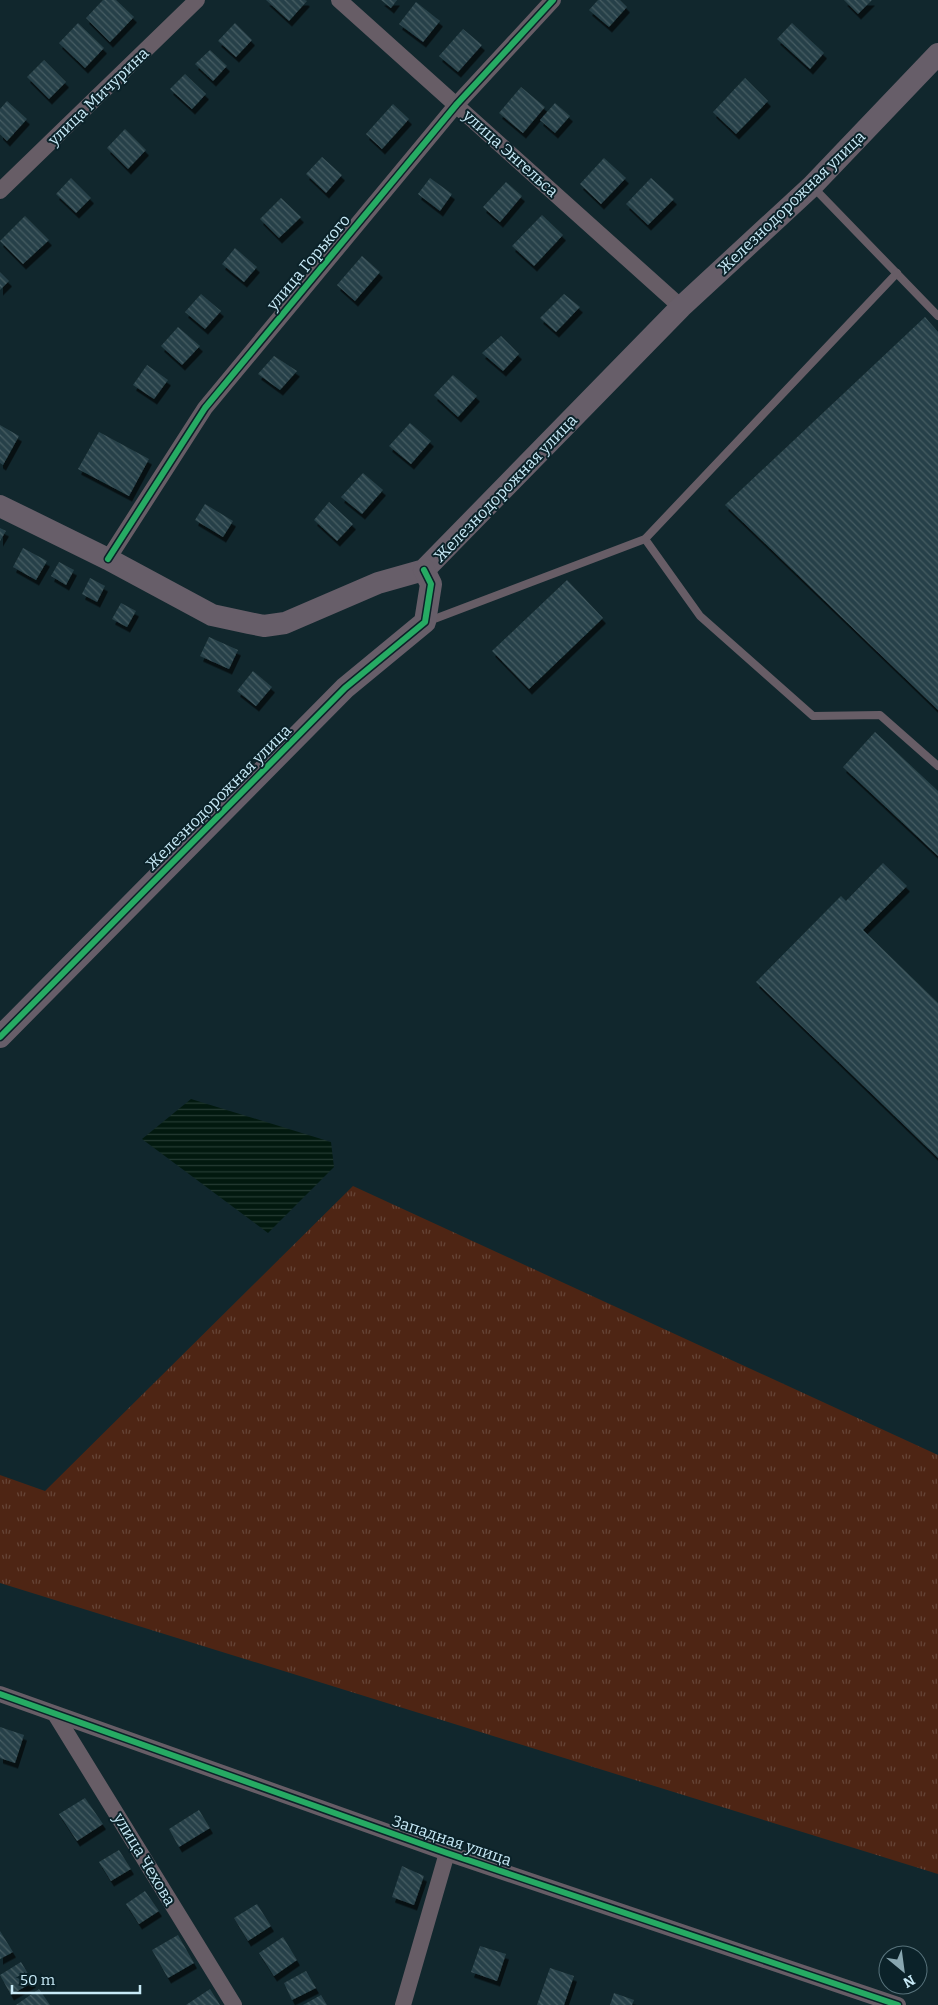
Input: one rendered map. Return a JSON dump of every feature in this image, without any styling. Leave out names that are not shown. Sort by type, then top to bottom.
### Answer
[{"type":"main road","name":"Железнодорожная улица","points":[[0,1037],[345,688],[425,622],[431,584],[424,570],[682,307],[812,186],[938,54]]},
{"type":"main road","points":[[0,506],[108,559],[212,615],[264,626],[285,623],[378,583],[424,570]]},
{"type":"street","name":"улица Мичурина","points":[[0,191],[197,0]]},
{"type":"street","name":"улица Энгельса","points":[[339,0],[682,307]]},
{"type":"street","name":"улица Горького","points":[[108,559],[205,408],[457,104],[553,0]]},
{"type":"street","name":"Западная улица","points":[[0,1694],[447,1853],[898,2005]]},
{"type":"street","name":"улица Чехова","points":[[55,1714],[234,2005]]},
{"type":"street","points":[[404,2005],[447,1853]]},
{"type":"lane","points":[[812,186],[938,316]]},
{"type":"lane","points":[[425,622],[645,539],[897,273]]},
{"type":"lane","points":[[645,539],[700,616],[814,716],[880,715],[938,766]]},
{"type":"green space","points":[[353,1186],[938,1455],[938,1874],[0,1583],[0,1475],[45,1491]]},
{"type":"shaded area","points":[[191,1099],[331,1142],[334,1167],[268,1233],[142,1139]]},
{"type":"building","points":[[103,0],[116,0],[134,17],[110,42],[86,18]]},
{"type":"building","points":[[266,0],[305,0],[307,1],[289,21]]},
{"type":"building","points":[[381,0],[397,0],[391,8]]},
{"type":"building","points":[[598,0],[620,0],[627,7],[609,27],[589,10]]},
{"type":"building","points":[[844,0],[872,0],[858,14]]},
{"type":"building","points":[[416,2],[440,21],[423,42],[399,24]]},
{"type":"building","points":[[78,23],[104,48],[85,68],[59,43]]},
{"type":"building","points":[[235,23],[252,40],[236,57],[218,41]]},
{"type":"building","points":[[792,23],[824,53],[810,69],[777,39]]},
{"type":"building","points":[[463,29],[482,45],[458,72],[439,56]]},
{"type":"building","points":[[210,50],[227,66],[213,81],[195,64]]},
{"type":"building","points":[[44,60],[66,82],[49,99],[27,77]]},
{"type":"building","points":[[185,74],[206,94],[192,109],[170,89]]},
{"type":"building","points":[[745,78],[768,101],[736,134],[713,112]]},
{"type":"building","points":[[521,87],[545,107],[523,133],[499,113]]},
{"type":"building","points":[[7,101],[27,119],[7,141],[0,134],[0,109]]},
{"type":"building","points":[[555,103],[570,116],[555,133],[540,120]]},
{"type":"building","points":[[393,104],[409,119],[382,149],[366,134]]},
{"type":"building","points":[[125,129],[146,150],[128,169],[107,148]]},
{"type":"building","points":[[322,157],[342,175],[326,193],[306,174]]},
{"type":"building","points":[[604,158],[626,178],[601,204],[580,184]]},
{"type":"building","points":[[71,178],[91,198],[76,213],[56,194]]},
{"type":"building","points":[[430,178],[452,194],[440,211],[418,194]]},
{"type":"building","points":[[651,178],[674,199],[648,225],[626,204]]},
{"type":"building","points":[[506,182],[522,196],[500,222],[483,207]]},
{"type":"building","points":[[281,198],[301,217],[279,238],[260,219]]},
{"type":"building","points":[[542,215],[563,235],[534,266],[512,246]]},
{"type":"building","points":[[25,216],[49,240],[23,264],[0,241]]},
{"type":"building","points":[[235,248],[257,267],[244,282],[222,264]]},
{"type":"building","points":[[362,256],[380,272],[355,301],[337,285]]},
{"type":"building","points":[[0,272],[9,281],[0,290]]},
{"type":"building","points":[[201,294],[221,311],[205,329],[185,312]]},
{"type":"building","points":[[564,294],[580,307],[556,332],[540,318]]},
{"type":"building","points":[[925,317],[938,332],[938,710],[725,505]]},
{"type":"building","points":[[178,327],[200,346],[182,365],[161,346]]},
{"type":"building","points":[[501,336],[519,354],[503,371],[482,353]]},
{"type":"building","points":[[274,356],[297,371],[280,390],[258,374]]},
{"type":"building","points":[[147,365],[168,380],[154,399],[133,385]]},
{"type":"building","points":[[453,375],[477,396],[458,417],[434,395]]},
{"type":"building","points":[[410,423],[431,441],[411,464],[389,446]]},
{"type":"building","points":[[0,425],[19,436],[3,465],[0,463]]},
{"type":"building","points":[[99,432],[149,459],[129,496],[78,469]]},
{"type":"building","points":[[363,473],[383,490],[362,514],[341,497]]},
{"type":"building","points":[[329,502],[353,524],[337,541],[314,520]]},
{"type":"building","points":[[205,504],[233,521],[223,537],[195,520]]},
{"type":"building","points":[[0,528],[6,531],[0,541]]},
{"type":"building","points":[[23,548],[47,561],[36,580],[13,567]]},
{"type":"building","points":[[59,562],[74,570],[66,585],[51,576]]},
{"type":"building","points":[[90,578],[105,586],[97,602],[82,594]]},
{"type":"building","points":[[567,580],[603,618],[529,689],[492,651]]},
{"type":"building","points":[[121,603],[136,611],[127,627],[112,619]]},
{"type":"building","points":[[209,637],[238,650],[229,669],[200,656]]},
{"type":"building","points":[[253,671],[272,687],[256,706],[237,691]]},
{"type":"building","points":[[875,732],[938,791],[938,856],[843,767]]},
{"type":"building","points":[[883,863],[907,886],[863,930],[938,1003],[938,1158],[756,982],[841,896],[846,901]]},
{"type":"building","points":[[0,1727],[24,1735],[15,1763],[0,1758]]},
{"type":"building","points":[[85,1798],[103,1824],[77,1841],[59,1814]]},
{"type":"building","points":[[199,1810],[210,1828],[179,1847],[169,1829]]},
{"type":"building","points":[[119,1850],[131,1869],[111,1881],[99,1862]]},
{"type":"building","points":[[402,1866],[424,1876],[414,1905],[392,1897]]},
{"type":"building","points":[[145,1891],[159,1911],[139,1924],[126,1904]]},
{"type":"building","points":[[257,1904],[271,1926],[248,1941],[234,1918]]},
{"type":"building","points":[[0,1931],[13,1952],[0,1959]]},
{"type":"building","points":[[178,1935],[194,1963],[168,1978],[152,1950]]},
{"type":"building","points":[[283,1937],[297,1960],[274,1976],[259,1953]]},
{"type":"building","points":[[480,1946],[506,1954],[497,1981],[471,1972]]},
{"type":"building","points":[[21,1962],[33,1982],[11,1995],[0,1975]]},
{"type":"building","points":[[550,1968],[574,1976],[564,2005],[537,2005]]},
{"type":"building","points":[[306,1971],[316,1988],[292,2000],[284,1983]]},
{"type":"building","points":[[39,1989],[50,2005],[16,2005]]},
{"type":"building","points":[[210,1989],[220,2005],[186,2005]]},
{"type":"building","points":[[614,1993],[634,2000],[632,2005],[610,2005]]},
{"type":"building","points":[[321,1995],[327,2005],[303,2005]]},
{"type":"cycle path","points":[[108,559],[205,408],[457,104],[553,0]]},
{"type":"cycle path","points":[[0,1037],[345,688],[425,622],[431,584],[424,570]]},
{"type":"cycle path","points":[[0,1694],[447,1853],[898,2005]]}]
